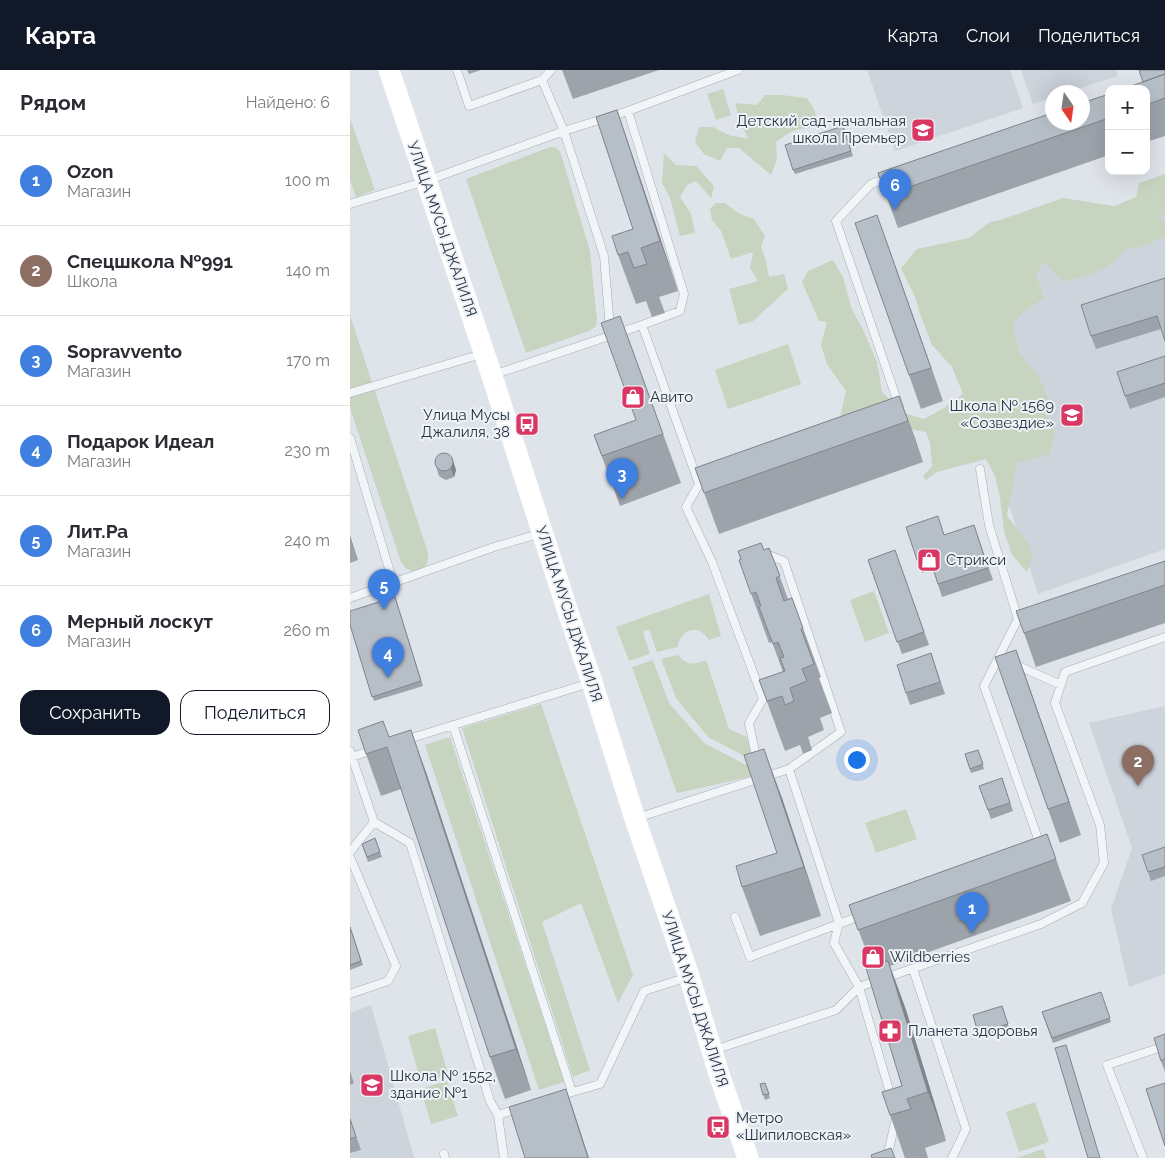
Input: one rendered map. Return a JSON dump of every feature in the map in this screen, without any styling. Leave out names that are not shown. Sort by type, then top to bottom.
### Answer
[{"type":"main road","name":"УЛИЦА МУСЫ ДЖАЛИЛЯ","points":[[389,70],[492,376],[748,1158]]},
{"type":"lane","points":[[457,70],[469,106],[542,80],[551,70]]},
{"type":"lane","points":[[350,204],[426,181],[564,131],[628,111],[738,70]]},
{"type":"lane","points":[[542,80],[564,131],[604,256],[610,335]]},
{"type":"lane","points":[[492,376],[680,311],[684,294],[628,111]]},
{"type":"lane","points":[[894,176],[871,184],[836,221],[901,414]]},
{"type":"lane","points":[[642,325],[698,484]]},
{"type":"lane","points":[[350,393],[484,354]]},
{"type":"lane","points":[[350,438],[393,582]]},
{"type":"lane","points":[[980,469],[990,525],[1018,619],[984,686],[1044,854]]},
{"type":"lane","points":[[717,478],[698,484],[686,507],[712,562],[763,699],[749,722],[760,778]]},
{"type":"lane","points":[[350,598],[494,547],[542,533]]},
{"type":"lane","points":[[636,819],[789,768],[841,732],[784,561],[752,548]]},
{"type":"lane","points":[[1018,619],[1027,616]]},
{"type":"lane","points":[[712,1051],[836,1010],[860,987],[1041,924],[1082,903],[1104,863],[1100,825],[1055,703],[1060,685],[1065,672],[1165,637]]},
{"type":"lane","points":[[999,657],[1060,685]]},
{"type":"lane","points":[[398,742],[592,682]]},
{"type":"lane","points":[[453,725],[572,1092]]},
{"type":"lane","points":[[380,748],[351,754],[374,822],[410,843],[490,1101],[498,1115],[504,1158]]},
{"type":"lane","points":[[789,768],[839,923],[834,943],[860,987],[896,1116],[887,1158]]},
{"type":"lane","points":[[350,852],[374,822]]},
{"type":"lane","points":[[350,857],[396,966],[388,981],[350,994]]},
{"type":"lane","points":[[735,917],[750,957],[867,914]]},
{"type":"lane","points":[[913,969],[966,1129],[952,1158]]},
{"type":"lane","points":[[564,1095],[600,1084],[644,991],[689,976]]},
{"type":"lane","points":[[1143,1158],[1107,1065],[1165,1046]]},
{"type":"lane","points":[[498,1115],[530,1105]]},
{"type":"shaded area","name":"Детский сад-начальная школа Премьер","points":[[867,70],[1010,70],[1023,108],[895,151]]},
{"type":"shaded area","points":[[1021,70],[1116,70],[1118,76],[1090,85],[1045,85],[1045,100],[1033,104]]},
{"type":"shaded area","name":"Школа № 1569 «Созвездие»","points":[[1165,203],[1165,549],[1038,594],[936,281]]},
{"type":"shaded area","points":[[1165,706],[1165,974],[1129,987],[1111,909],[1132,848],[1089,723]]},
{"type":"shaded area","name":"Школа № 1552, здание №1","points":[[371,1005],[414,1158],[350,1158],[350,1013]]},
{"type":"green space","points":[[723,89],[731,115],[716,120],[707,94]]},
{"type":"green space","points":[[765,95],[807,98],[815,111],[818,128],[805,128],[795,131],[776,142],[777,160],[771,175],[739,148],[727,148],[720,161],[704,154],[695,142],[699,127],[713,127],[729,135],[748,139],[735,103],[757,105]]},
{"type":"green space","points":[[350,118],[375,190],[356,197],[350,180]]},
{"type":"green space","points":[[550,147],[555,147],[560,151],[590,251],[597,320],[596,326],[589,331],[526,353],[466,179]]},
{"type":"green space","points":[[664,153],[676,165],[696,166],[714,186],[711,198],[696,181],[687,185],[680,197],[691,214],[695,233],[680,236],[670,198],[662,183]]},
{"type":"green space","points":[[1165,174],[1165,213],[1160,216],[1165,223],[1165,237],[1140,247],[1125,249],[1112,263],[1097,272],[1062,282],[1044,261],[1036,275],[1044,298],[1023,312],[1013,325],[1019,352],[1040,379],[1049,403],[1046,415],[1055,434],[1050,454],[1017,463],[1007,516],[1026,540],[1033,555],[1027,572],[1012,555],[1004,531],[995,476],[986,459],[937,472],[926,480],[923,476],[932,466],[930,443],[926,432],[913,430],[867,439],[859,437],[840,417],[846,391],[827,364],[821,345],[827,322],[819,321],[802,282],[808,271],[833,260],[843,277],[851,307],[877,362],[882,392],[907,414],[924,419],[944,408],[963,394],[952,367],[932,345],[916,299],[901,268],[917,249],[969,238],[990,222],[1063,198],[1114,206],[1136,197],[1139,183]]},
{"type":"green space","points":[[716,203],[725,203],[740,214],[754,219],[765,236],[761,246],[769,277],[784,274],[788,289],[753,321],[739,325],[729,289],[758,281],[750,268],[753,252],[731,259],[721,231],[712,220],[710,209]]},
{"type":"green space","points":[[350,315],[428,553],[426,565],[419,571],[409,570],[401,562],[350,408]]},
{"type":"green space","points":[[788,344],[801,384],[728,409],[715,370]]},
{"type":"green space","points":[[874,591],[889,633],[865,642],[850,600]]},
{"type":"green space","points":[[709,594],[721,636],[709,640],[699,631],[691,630],[683,635],[678,647],[657,652],[649,629],[643,632],[650,654],[629,661],[616,627]]},
{"type":"green space","points":[[678,655],[684,661],[691,664],[706,660],[729,729],[747,737],[752,760],[708,737],[676,698],[661,659]]},
{"type":"green space","points":[[653,660],[669,703],[704,743],[750,767],[753,776],[677,793],[632,667]]},
{"type":"green space","points":[[541,704],[633,975],[618,1003],[581,903],[542,922],[590,1070],[573,1077],[462,728]]},
{"type":"green space","points":[[450,737],[564,1082],[539,1090],[425,745]]},
{"type":"green space","points":[[906,809],[917,839],[876,853],[865,823]]},
{"type":"green space","points":[[435,1028],[448,1075],[421,1082],[408,1036]]},
{"type":"green space","points":[[447,1081],[458,1116],[431,1124],[421,1089]]},
{"type":"green space","points":[[1035,1102],[1049,1142],[1019,1152],[1006,1112]]},
{"type":"green space","points":[[1043,1149],[1046,1158],[1016,1158]]},
{"type":"building","points":[[1139,70],[1165,70],[1165,74],[1143,82]]},
{"type":"building","points":[[1165,74],[1165,98],[1150,104],[1150,85],[1134,85]]},
{"type":"building","points":[[1105,95],[1105,119],[1090,125],[1090,100]]},
{"type":"building","points":[[617,110],[660,241],[641,248],[647,264],[634,268],[628,252],[618,255],[612,236],[633,229],[596,117]]},
{"type":"building","points":[[1045,115],[1045,130],[1074,130],[886,195],[878,173]]},
{"type":"building","points":[[843,126],[851,151],[793,170],[785,145]]},
{"type":"building","points":[[877,215],[931,368],[909,375],[855,223]]},
{"type":"building","points":[[1165,278],[1165,341],[1157,316],[1091,336],[1081,305]]},
{"type":"building","points":[[620,316],[663,434],[602,456],[594,435],[636,420],[601,323]]},
{"type":"building","points":[[1165,356],[1165,383],[1125,396],[1117,372]]},
{"type":"building","points":[[899,396],[908,421],[704,493],[695,468]]},
{"type":"building","points":[[444,453],[450,456],[453,462],[450,468],[444,471],[438,468],[435,462],[438,456]]},
{"type":"building","points":[[938,516],[944,535],[974,525],[988,568],[938,584],[929,556],[917,560],[906,527]]},
{"type":"building","points":[[761,543],[764,550],[769,548],[780,576],[776,578],[784,601],[792,598],[814,664],[802,669],[807,681],[790,688],[794,701],[785,705],[782,696],[767,701],[759,680],[785,671],[780,658],[784,657],[778,642],[773,644],[759,607],[761,606],[756,592],[751,594],[739,560],[741,559],[738,551]]},
{"type":"building","points":[[895,550],[924,632],[897,642],[868,560]]},
{"type":"building","points":[[1165,561],[1165,585],[1024,633],[1016,611]]},
{"type":"building","points":[[395,597],[421,681],[372,697],[350,625],[350,611]]},
{"type":"building","points":[[1016,650],[1069,802],[1048,809],[995,657]]},
{"type":"building","points":[[931,653],[940,682],[906,693],[897,665]]},
{"type":"building","points":[[383,721],[389,737],[411,730],[516,1049],[490,1057],[387,747],[366,754],[358,730]]},
{"type":"building","points":[[764,749],[804,867],[742,887],[736,866],[777,853],[744,755]]},
{"type":"building","points":[[978,750],[983,764],[970,769],[965,754]]},
{"type":"building","points":[[1002,778],[1010,803],[988,810],[979,786]]},
{"type":"building","points":[[1047,834],[1056,859],[858,930],[849,905]]},
{"type":"building","points":[[375,838],[380,852],[367,857],[362,844]]},
{"type":"building","points":[[1165,847],[1165,867],[1148,872],[1142,855]]},
{"type":"building","points":[[350,927],[361,961],[350,965]]},
{"type":"building","points":[[888,961],[928,1092],[907,1099],[911,1109],[890,1115],[882,1092],[902,1086],[866,968]]},
{"type":"building","points":[[1101,992],[1110,1018],[1052,1038],[1042,1012]]},
{"type":"building","points":[[1002,1006],[1008,1024],[978,1033],[973,1015]]},
{"type":"building","points":[[1165,1034],[1165,1059],[1161,1061],[1154,1038]]},
{"type":"building","points":[[1066,1045],[1100,1158],[1088,1158],[1055,1048]]},
{"type":"building","points":[[765,1083],[769,1094],[763,1095],[760,1084]]},
{"type":"building","points":[[1165,1083],[1165,1146],[1146,1089]]},
{"type":"building","points":[[566,1089],[588,1158],[525,1158],[509,1107]]},
{"type":"building","points":[[350,1119],[356,1137],[350,1139]]},
{"type":"building","points":[[891,1148],[895,1158],[872,1158],[871,1155]]},
{"type":"place","name":"Детский сад-начальная школа Премьер","points":[[923,130]]},
{"type":"place","name":"Мерный лоскут","points":[[895,210]]},
{"type":"place","name":"Авито","points":[[633,397]]},
{"type":"place","name":"Школа № 1569 «Созвездие»","points":[[1072,415]]},
{"type":"place","name":"Улица Мусы Джалиля, 38","points":[[527,424]]},
{"type":"place","name":"Sopravvento","points":[[622,499]]},
{"type":"place","name":"Стрикси","points":[[929,560]]},
{"type":"place","name":"Лит.Ра","points":[[384,610]]},
{"type":"place","name":"Подарок Идеал","points":[[388,678]]},
{"type":"place","name":"Спецшкола №991","points":[[1138,786]]},
{"type":"place","name":"Ozon","points":[[972,933]]},
{"type":"place","name":"Wildberries","points":[[873,957]]},
{"type":"place","name":"Планета здоровья","points":[[890,1031]]},
{"type":"place","name":"Школа № 1552, здание №1","points":[[372,1085]]},
{"type":"place","name":"Метро «Шипиловская»","points":[[718,1127]]}]
